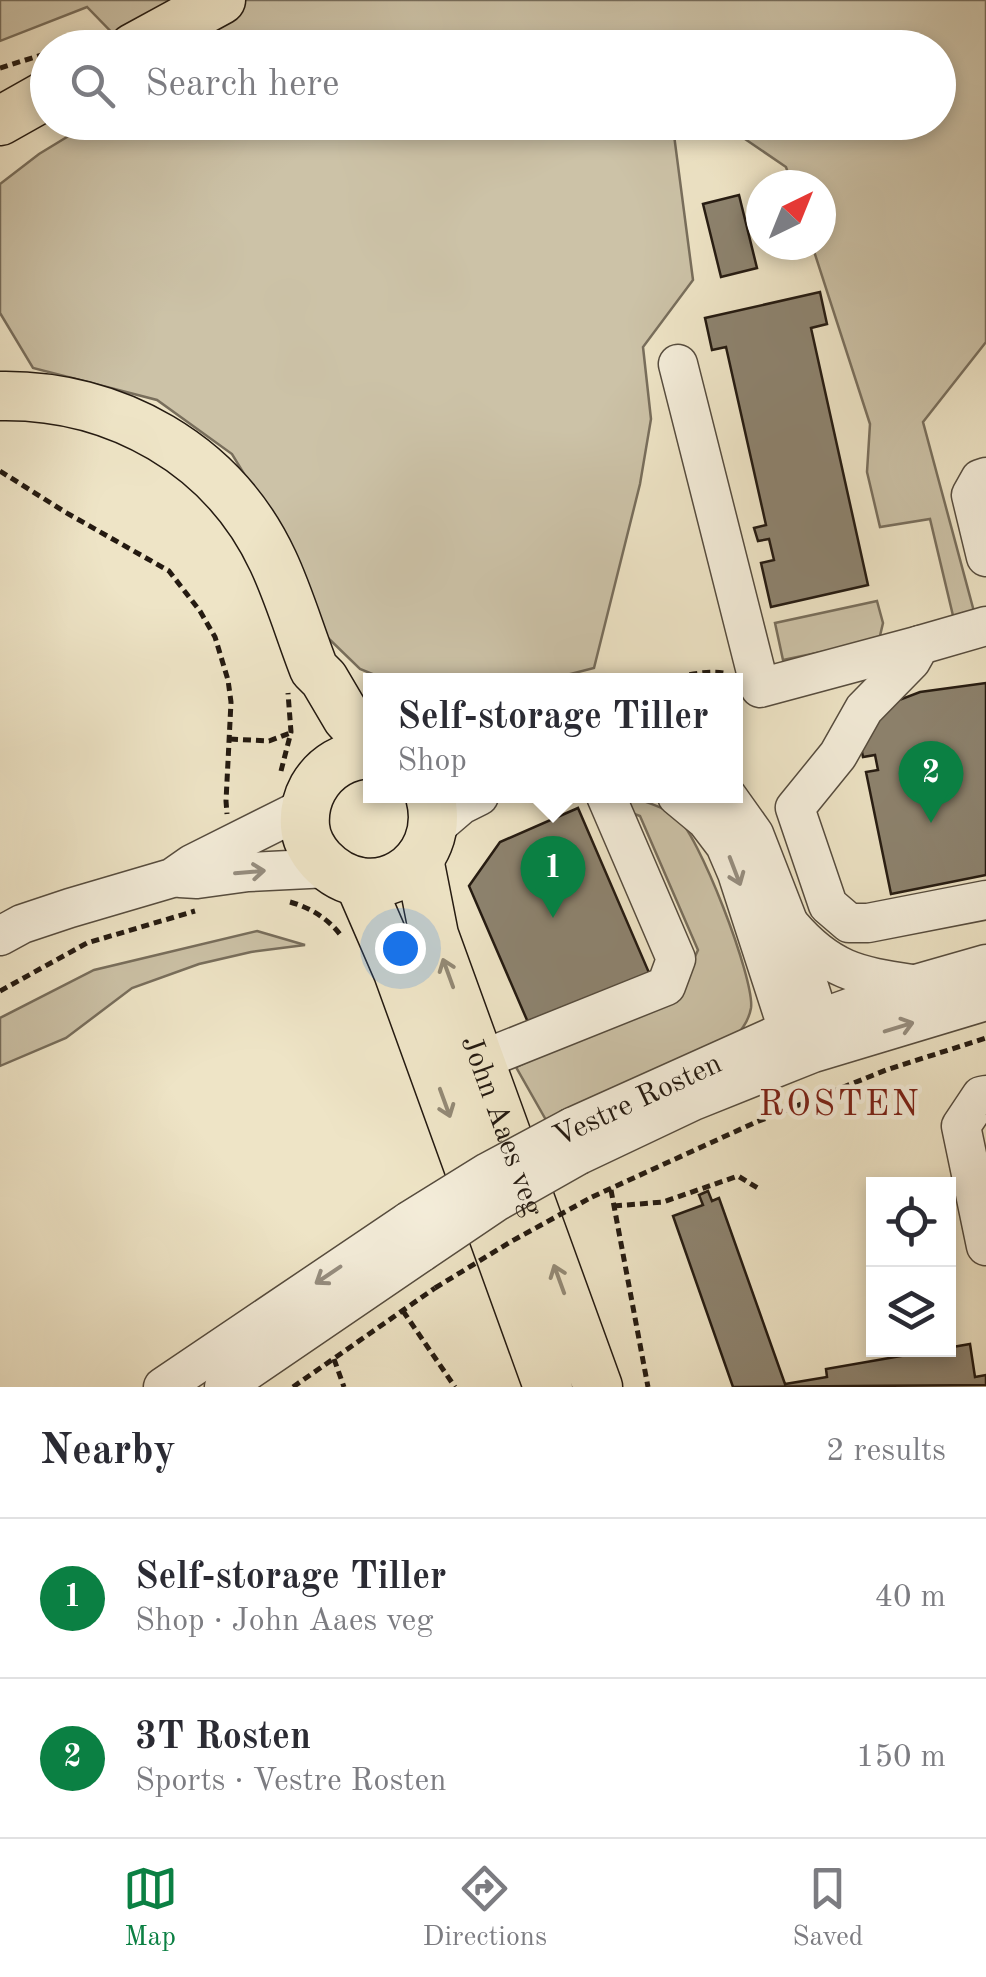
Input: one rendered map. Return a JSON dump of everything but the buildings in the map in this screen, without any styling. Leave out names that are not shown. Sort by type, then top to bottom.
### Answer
[{"type":"main road","points":[[166,30],[221,0]]},
{"type":"main road","points":[[0,121],[30,104]]},
{"type":"main road","points":[[0,396],[53,398],[110,412],[185,453],[210,474],[244,514],[273,561],[300,673],[313,682],[320,726],[301,789]]},
{"type":"main road","points":[[300,673],[324,680],[347,718],[363,735]]},
{"type":"main road","points":[[301,789],[334,765],[363,755]]},
{"type":"main road","name":"John Aaes veg","points":[[301,789],[307,838],[315,854],[344,875],[398,972],[548,1387]]},
{"type":"main road","points":[[344,875],[376,882],[406,871],[428,828]]},
{"type":"main road","name":"John Aaes veg","points":[[428,828],[434,935],[599,1381]]},
{"type":"street","points":[[678,364],[760,688],[986,626]]},
{"type":"street","points":[[986,478],[980,479],[971,495],[986,557]]},
{"type":"street","points":[[920,645],[911,660],[864,709],[838,755],[795,808],[828,905],[849,923],[868,923],[986,900]]},
{"type":"street","points":[[0,936],[22,924],[172,878],[301,789]]},
{"type":"street","points":[[428,828],[465,803]]},
{"type":"street","points":[[480,1060],[666,986],[676,959],[609,803]]},
{"type":"street","points":[[685,803],[706,820],[725,845],[807,1034]]},
{"type":"street","points":[[732,803],[754,834],[789,924],[807,1034]]},
{"type":"street","points":[[172,878],[248,872],[344,875]]},
{"type":"street","points":[[789,924],[806,943],[837,966],[866,978],[916,984]]},
{"type":"street","name":"Vestre Rosten","points":[[224,1387],[415,1237],[488,1172],[576,1141],[916,984],[986,964]]},
{"type":"street","name":"Vestre Rosten","points":[[807,1034],[986,1001]]},
{"type":"street","points":[[986,1095],[981,1096],[961,1126],[986,1246]]},
{"type":"street","name":"Vestre Rosten","points":[[163,1387],[415,1237]]},
{"type":"path","points":[[0,68],[30,59]]},
{"type":"path","points":[[0,472],[151,559],[181,585],[214,637],[224,664],[231,702],[226,801],[232,827]]},
{"type":"path","points":[[708,673],[720,671]]},
{"type":"path","points":[[300,673],[291,732],[301,789]]},
{"type":"path","points":[[230,739],[269,741],[291,732]]},
{"type":"path","points":[[280,900],[297,904],[326,920],[346,942]]},
{"type":"path","points":[[0,991],[86,944],[198,910]]},
{"type":"path","points":[[293,1387],[435,1288],[592,1197],[886,1070],[986,1038]]},
{"type":"path","points":[[614,1206],[663,1202],[738,1176],[761,1190]]},
{"type":"path","points":[[611,1190],[648,1387]]},
{"type":"path","points":[[403,1311],[455,1387]]},
{"type":"path","points":[[334,1359],[344,1387]]},
{"type":"shaded area","points":[[0,0],[986,0],[986,342],[923,422],[976,619],[955,624],[930,519],[880,527],[867,472],[870,424],[817,260],[836,260],[836,170],[787,170],[746,140],[956,140],[956,30],[109,30],[87,7],[0,41]]},
{"type":"shaded area","points":[[62,140],[675,140],[693,280],[643,347],[651,419],[640,484],[594,668],[574,673],[370,673],[360,669],[325,635],[288,546],[232,454],[157,400],[33,368],[0,313],[0,184]]},
{"type":"shaded area","points":[[877,601],[883,623],[879,640],[783,660],[775,623]]},
{"type":"shaded area","points":[[623,803],[649,803],[675,815],[685,827],[735,939],[750,992],[750,1014],[726,1047],[546,1120],[516,1067],[679,991],[698,950],[640,816],[621,809]]},
{"type":"shaded area","points":[[257,931],[305,945],[199,964],[132,988],[66,1038],[0,1066],[0,1018],[94,970]]},
{"type":"place","name":"3T Rosten","points":[[931,823]]},
{"type":"place","name":"Self-storage Tiller","points":[[553,918]]},
{"type":"district","name":"ROSTEN","points":[[840,1103]]}]
